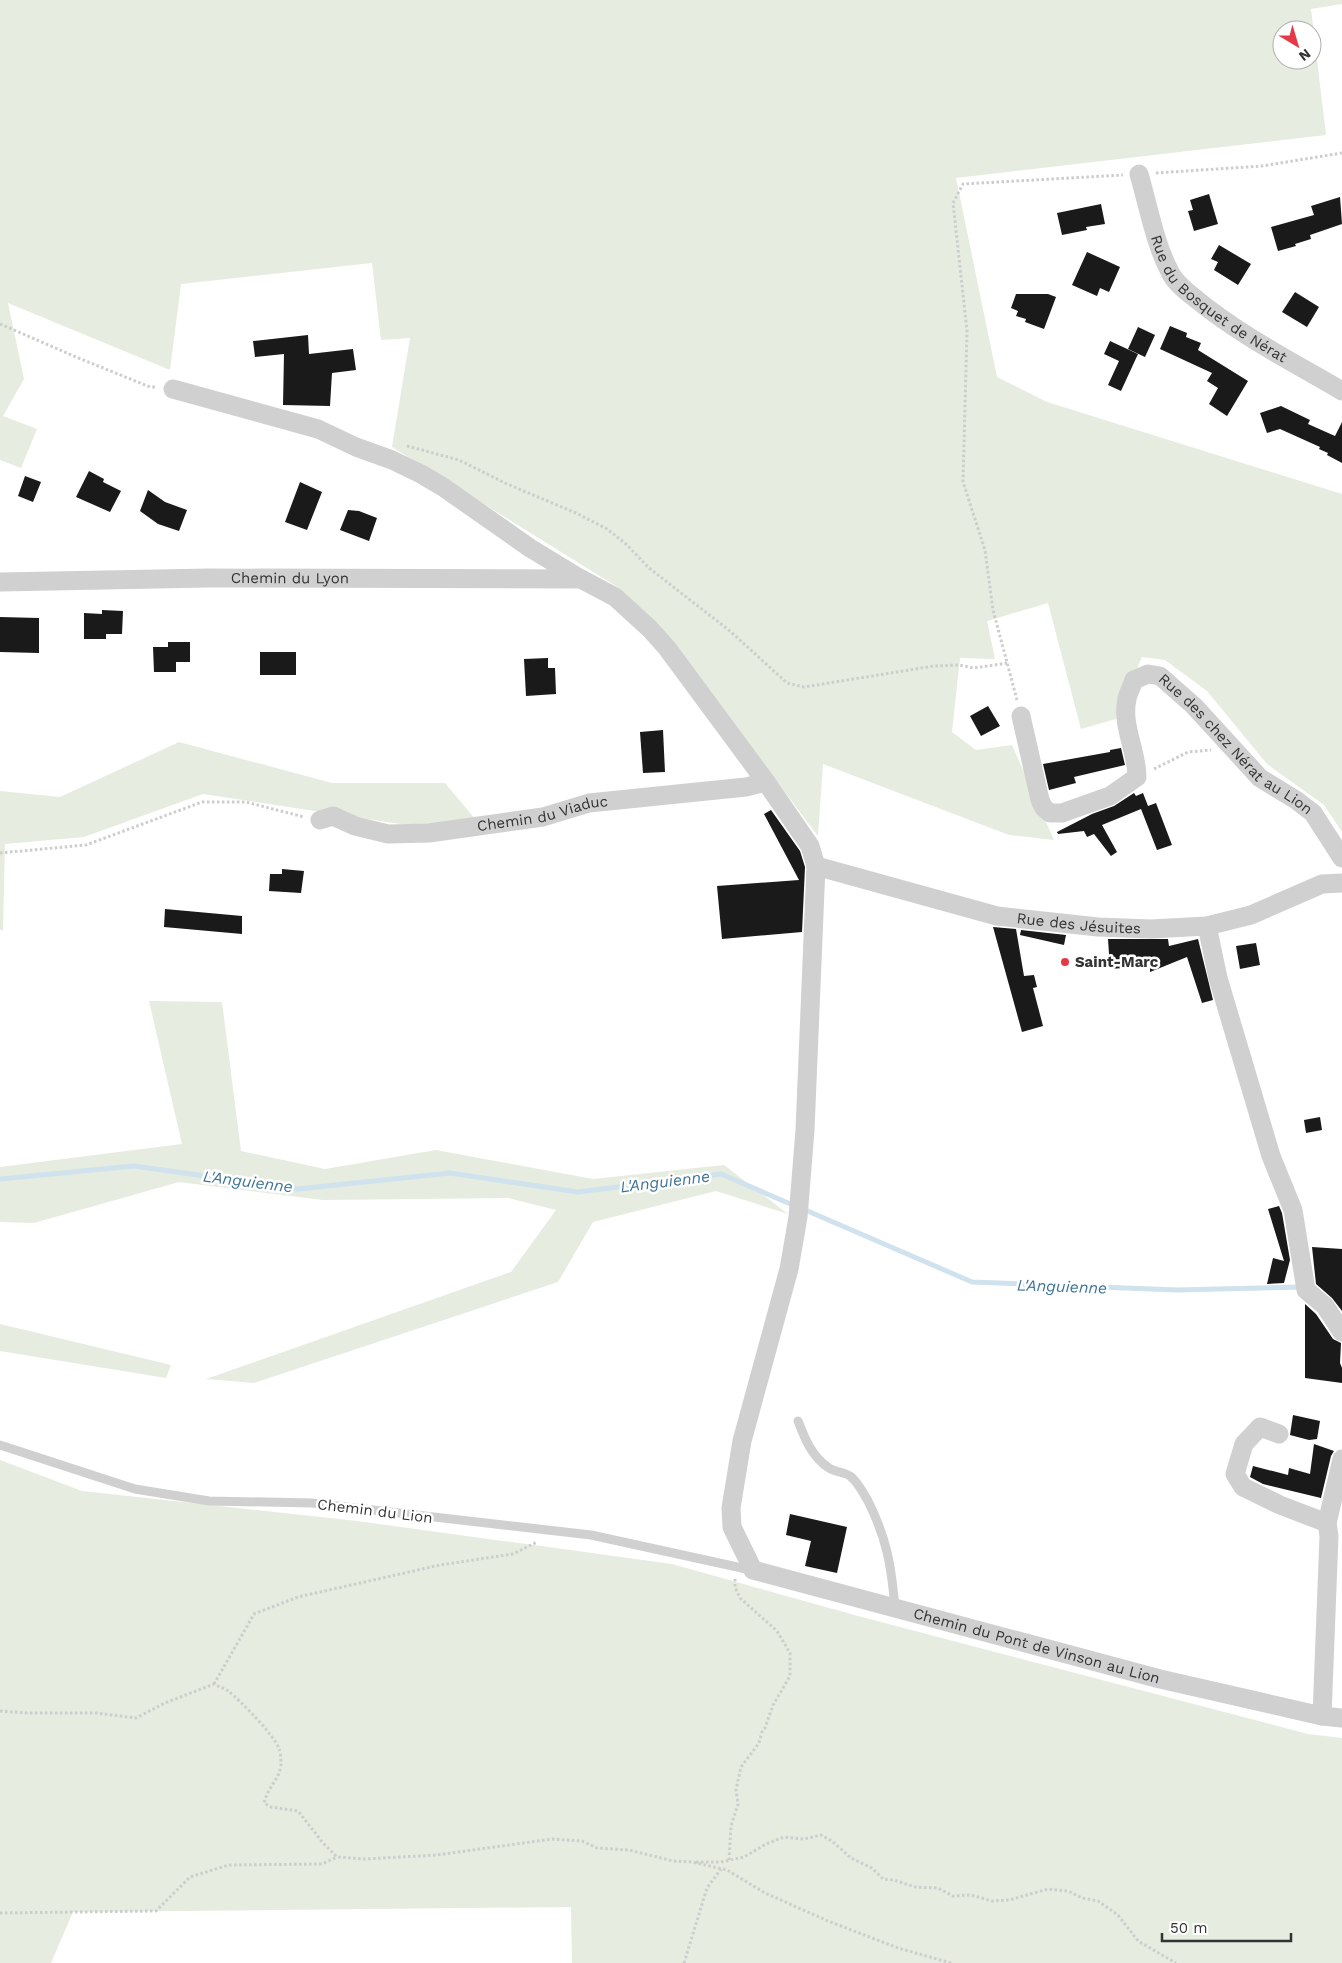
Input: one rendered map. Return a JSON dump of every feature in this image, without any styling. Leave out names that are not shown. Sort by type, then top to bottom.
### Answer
[{"type":"street","name":"Rue du Bosquet de Nérat","points":[[1140,174],[1156,236],[1170,274],[1185,290],[1211,311],[1342,391]]},
{"type":"street","points":[[173,389],[318,429],[391,460],[443,487],[530,548],[580,579],[615,596],[667,648],[766,782],[810,846],[816,866],[805,1120],[799,1209],[789,1270],[742,1441],[731,1508],[732,1527],[753,1570]]},
{"type":"street","name":"Chemin du Lyon","points":[[0,582],[209,578],[580,579]]},
{"type":"street","name":"Rue des chez Nérat au Lion","points":[[1137,777],[1137,768],[1125,716],[1127,698],[1134,680],[1148,674],[1160,676],[1194,706],[1260,778],[1313,813],[1342,858]]},
{"type":"street","points":[[1021,716],[1040,800],[1044,808],[1050,813],[1062,813],[1110,796],[1137,777]]},
{"type":"street","name":"Chemin du Viaduc","points":[[320,820],[333,816],[356,826],[388,834],[430,833],[543,817],[589,803],[746,787],[766,782]]},
{"type":"street","name":"Rue des Jésuites","points":[[816,866],[997,916],[1098,927],[1151,929],[1207,926],[1251,915],[1322,884],[1342,883]]},
{"type":"street","points":[[1207,926],[1218,978],[1271,1156],[1293,1210],[1305,1286],[1325,1306],[1342,1332]]},
{"type":"street","points":[[1279,1434],[1260,1427],[1244,1444],[1235,1474],[1242,1487],[1280,1505],[1327,1523]]},
{"type":"street","points":[[1322,1716],[1329,1536],[1327,1523],[1342,1459]]},
{"type":"street","name":"Chemin du Pont de Vinson au Lion","points":[[753,1570],[1160,1679],[1322,1716],[1342,1718]]},
{"type":"lane","points":[[798,1421],[806,1441],[817,1458],[830,1468],[851,1477],[865,1495],[880,1524],[886,1544],[891,1565],[895,1607]]},
{"type":"lane","name":"Chemin du Lion","points":[[0,1445],[135,1489],[210,1501],[312,1503],[590,1535],[753,1570]]},
{"type":"path","points":[[963,184],[953,203],[967,331],[963,482],[985,550],[993,610],[1021,716]]},
{"type":"path","points":[[0,324],[150,387],[173,389]]},
{"type":"path","points":[[391,460],[399,444],[459,460],[607,529],[626,544],[649,568],[730,631],[787,683],[804,687],[934,666],[959,665],[974,668],[1008,663]]},
{"type":"path","points":[[1137,777],[1144,777],[1159,766],[1188,752],[1217,749],[1240,757]]},
{"type":"path","points":[[0,853],[86,845],[202,802],[246,802],[320,820]]},
{"type":"path","points":[[0,1711],[96,1713],[136,1718],[165,1703],[214,1684],[254,1614],[298,1597],[440,1565],[513,1554],[558,1532]]},
{"type":"path","points":[[729,1860],[730,1826],[738,1804],[736,1790],[741,1767],[759,1743],[773,1705],[790,1676],[790,1653],[777,1631],[740,1598],[735,1587],[734,1577],[744,1577],[753,1570]]},
{"type":"path","points":[[214,1684],[227,1690],[240,1700],[270,1734],[279,1748],[281,1764],[279,1775],[270,1786],[264,1802],[271,1807],[298,1811],[323,1843],[337,1857]]},
{"type":"path","points":[[0,1913],[156,1911],[190,1877],[229,1866],[322,1864],[337,1857],[365,1859],[437,1854],[552,1839],[582,1841],[597,1848],[629,1850],[673,1861],[721,1862],[744,1857],[766,1844],[784,1837],[804,1839],[821,1835],[832,1841],[851,1858],[872,1868],[883,1879],[894,1880],[915,1887],[938,1888],[953,1896],[971,1896],[992,1901],[1009,1900],[1048,1889],[1068,1891],[1082,1898],[1098,1900],[1118,1915],[1138,1941],[1176,1963]]},
{"type":"path","points":[[692,1862],[727,1870],[765,1893],[828,1921],[898,1948],[951,1963]]},
{"type":"path","points":[[684,1963],[707,1888],[721,1869]]},
{"type":"shaded area","points":[[0,0],[1342,0],[1342,4],[1311,9],[1312,20],[1272,20],[1272,70],[1318,70],[1326,135],[956,178],[997,377],[1047,402],[1342,494],[1342,832],[1324,805],[1267,764],[1207,691],[1165,660],[1142,657],[1116,719],[1081,729],[1048,603],[987,621],[995,659],[960,658],[952,732],[976,750],[1012,745],[1054,840],[1009,835],[823,764],[818,836],[663,631],[619,588],[392,447],[410,338],[381,340],[372,263],[181,284],[170,370],[8,303],[24,379],[3,416],[37,429],[21,468],[0,460]]},
{"type":"shaded area","points":[[179,742],[332,783],[445,783],[476,820],[420,827],[203,794],[84,837],[5,844],[3,930],[0,930],[0,791],[60,797]]},
{"type":"shaded area","points":[[149,1001],[222,1002],[241,1151],[325,1169],[436,1150],[593,1179],[724,1165],[788,1214],[716,1191],[593,1222],[558,1282],[254,1383],[206,1379],[511,1272],[556,1210],[508,1198],[323,1200],[179,1182],[34,1223],[0,1222],[0,1167],[182,1144]]},
{"type":"shaded area","points":[[0,1324],[171,1365],[166,1378],[0,1351]]},
{"type":"shaded area","points":[[0,1460],[82,1491],[357,1521],[672,1564],[858,1616],[1308,1734],[1342,1738],[1342,1963],[572,1963],[571,1907],[73,1912],[51,1963],[0,1963]]},
{"type":"building","points":[[1209,194],[1218,224],[1194,231],[1188,211],[1193,210],[1190,200]]},
{"type":"building","points":[[1340,197],[1342,224],[1310,235],[1311,239],[1295,244],[1296,246],[1278,251],[1271,227],[1314,215],[1311,206]]},
{"type":"building","points":[[1101,204],[1105,224],[1086,227],[1087,230],[1062,235],[1057,213]]},
{"type":"building","points":[[1219,245],[1251,264],[1238,285],[1214,270],[1218,262],[1211,259]]},
{"type":"building","points":[[1087,252],[1120,267],[1109,292],[1100,288],[1097,296],[1072,285]]},
{"type":"building","points":[[1295,292],[1319,307],[1307,327],[1282,312]]},
{"type":"building","points":[[1016,294],[1048,294],[1056,297],[1044,329],[1025,322],[1026,319],[1016,316],[1018,311],[1011,308]]},
{"type":"building","points":[[1170,326],[1187,333],[1186,337],[1201,343],[1198,350],[1248,381],[1227,416],[1209,404],[1218,388],[1207,381],[1212,373],[1160,349]]},
{"type":"building","points":[[1138,327],[1155,335],[1145,357],[1128,349]]},
{"type":"building","points":[[308,335],[309,354],[353,349],[356,370],[332,373],[330,406],[283,405],[284,354],[255,357],[253,341]]},
{"type":"building","points":[[1110,341],[1138,354],[1121,391],[1108,385],[1119,361],[1104,354]]},
{"type":"building","points":[[1281,406],[1310,420],[1308,424],[1335,436],[1342,422],[1342,463],[1327,455],[1328,453],[1319,449],[1320,447],[1280,429],[1267,433],[1260,413]]},
{"type":"building","points":[[89,471],[104,479],[103,482],[121,491],[110,512],[76,497]]},
{"type":"building","points":[[25,476],[41,482],[33,502],[18,496]]},
{"type":"building","points":[[300,482],[322,492],[307,530],[285,522]]},
{"type":"building","points":[[148,490],[165,502],[187,510],[179,531],[158,524],[140,511]]},
{"type":"building","points":[[348,510],[359,511],[377,518],[369,541],[340,530]]},
{"type":"building","points":[[102,610],[123,611],[122,634],[106,634],[106,639],[84,639],[84,613],[102,614]]},
{"type":"building","points":[[0,617],[39,618],[39,653],[0,652]]},
{"type":"building","points":[[168,642],[190,642],[190,662],[176,662],[176,672],[154,672],[153,647],[168,647]]},
{"type":"building","points":[[260,652],[296,652],[296,675],[260,675]]},
{"type":"building","points":[[548,658],[548,668],[555,668],[556,694],[526,696],[524,659]]},
{"type":"building","points":[[988,706],[1000,726],[981,736],[970,716]]},
{"type":"building","points":[[663,730],[665,772],[643,773],[640,732]]},
{"type":"building","points":[[1121,748],[1125,765],[1074,777],[1076,783],[1049,790],[1043,764],[1110,752],[1110,750]]},
{"type":"building","points":[[1134,793],[1136,796],[1143,793],[1148,806],[1156,803],[1172,845],[1157,850],[1141,809],[1102,825],[1117,852],[1111,856],[1094,834],[1087,837],[1084,831],[1058,834],[1057,832],[1092,814],[1114,806]]},
{"type":"building","points":[[771,810],[800,851],[805,867],[802,932],[722,939],[717,886],[799,880],[764,814]]},
{"type":"building","points":[[282,869],[304,871],[301,893],[269,891],[270,874],[282,874]]},
{"type":"building","points":[[165,909],[242,916],[242,934],[164,927]]},
{"type":"building","points":[[993,927],[1016,929],[1024,976],[1034,975],[1037,987],[1033,988],[1043,1026],[1022,1032]]},
{"type":"building","points":[[1021,930],[1066,935],[1064,945],[1020,935]]},
{"type":"building","points":[[1108,939],[1168,939],[1169,946],[1198,939],[1213,1000],[1202,1003],[1187,957],[1150,972],[1150,966],[1110,969]]},
{"type":"building","points":[[1256,943],[1260,965],[1240,969],[1236,946]]},
{"type":"building","points":[[1320,1117],[1322,1130],[1306,1133],[1304,1120]]},
{"type":"building","points":[[1279,1206],[1282,1213],[1290,1260],[1284,1283],[1267,1284],[1273,1258],[1284,1261],[1268,1209]]},
{"type":"building","points":[[1312,1247],[1342,1249],[1342,1311],[1332,1298],[1316,1284]]},
{"type":"building","points":[[1305,1304],[1316,1314],[1333,1339],[1341,1343],[1342,1383],[1305,1378]]},
{"type":"building","points":[[1293,1415],[1320,1421],[1317,1439],[1309,1440],[1290,1435]]},
{"type":"building","points":[[1314,1444],[1334,1451],[1331,1456],[1321,1498],[1263,1484],[1250,1477],[1253,1466],[1288,1475],[1289,1468],[1310,1474]]},
{"type":"building","points":[[790,1514],[847,1527],[837,1573],[805,1566],[811,1541],[786,1535]]},
{"type":"waterway","name":"L'Anguienne","points":[[0,1179],[134,1166],[298,1189],[450,1173],[578,1192],[721,1174],[795,1206]]},
{"type":"waterway","name":"L'Anguienne","points":[[803,1209],[972,1282],[1177,1290],[1301,1287]]},
{"type":"place","name":"Saint-Marc","points":[[1065,962]]}]
